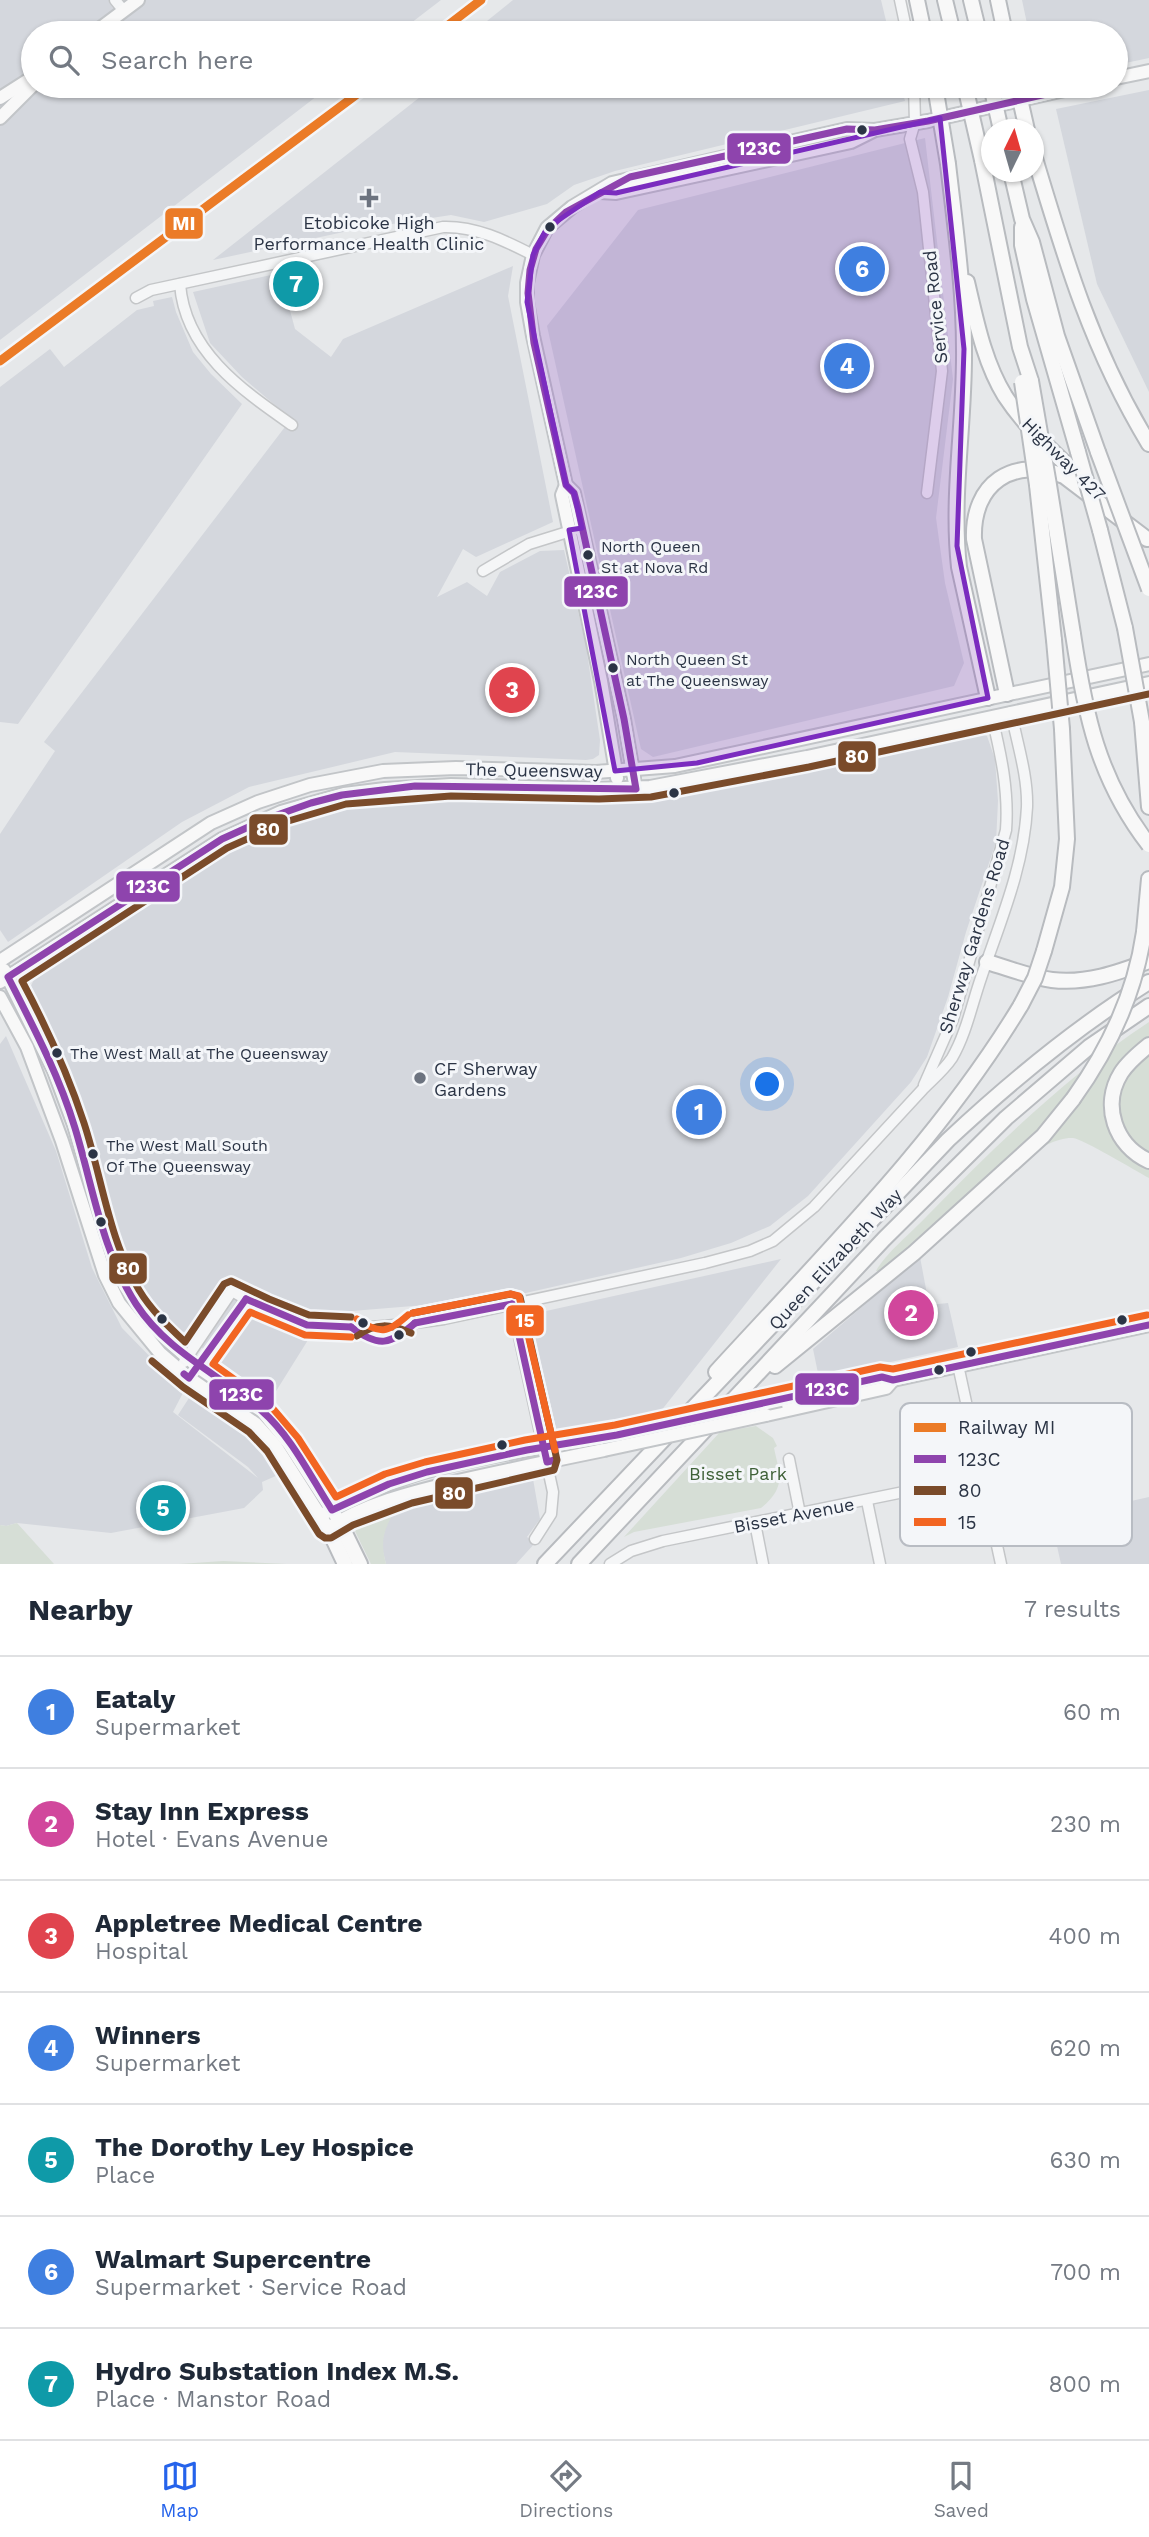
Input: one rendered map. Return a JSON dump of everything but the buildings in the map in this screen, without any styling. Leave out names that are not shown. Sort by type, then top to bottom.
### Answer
[{"type":"highway","points":[[917,0],[921,21]]},
{"type":"highway","points":[[946,0],[950,21]]},
{"type":"highway","points":[[971,0],[976,21]]},
{"type":"highway","points":[[998,0],[1002,21]]},
{"type":"highway","points":[[936,98],[948,164],[958,247],[964,349],[957,546],[959,567],[988,698]]},
{"type":"highway","points":[[968,98],[1020,347],[1086,711],[1101,763],[1124,809],[1149,845]]},
{"type":"highway","points":[[994,98],[998,119]]},
{"type":"highway","points":[[1020,98],[1024,119]]},
{"type":"highway","points":[[1013,182],[1058,336],[1149,589]]},
{"type":"highway","points":[[1042,182],[1071,278],[1096,344],[1149,444]]},
{"type":"highway","points":[[1022,219],[1022,245],[1034,299],[1079,452],[1125,628],[1142,722],[1149,807]]},
{"type":"highway","name":"Highway 427","points":[[958,247],[989,361],[1004,393],[1017,413],[1050,449],[1148,540]]},
{"type":"highway","points":[[1132,416],[1149,436]]},
{"type":"highway","points":[[1007,694],[974,539],[976,513],[987,490],[1001,478],[1022,469],[1053,471],[1064,476],[1148,540]]},
{"type":"highway","points":[[696,1407],[713,1375],[859,1214],[957,1100],[992,1052],[1035,978],[1062,887],[1067,839],[1062,729],[1043,485]]},
{"type":"highway","points":[[739,1395],[924,1244],[1043,1136],[1073,1099],[1107,1047],[1134,978],[1144,932],[1149,878]]},
{"type":"highway","points":[[985,969],[1050,979],[1078,980],[1112,974],[1149,961]]},
{"type":"highway","name":"Queen Elizabeth Way","points":[[545,1564],[948,1140],[1002,1089],[1106,1010],[1149,982]]},
{"type":"highway","name":"Queen Elizabeth Way","points":[[579,1564],[884,1239],[1006,1118],[1089,1047],[1149,1006]]},
{"type":"highway","points":[[1149,1045],[1123,1070],[1113,1089],[1112,1101],[1115,1125],[1122,1138],[1139,1156],[1149,1161]]},
{"type":"highway","points":[[329,1518],[345,1564]]},
{"type":"highway","points":[[329,1518],[360,1564]]},
{"type":"main road","points":[[110,21],[138,0]]},
{"type":"main road","points":[[1128,75],[1149,71]]},
{"type":"main road","points":[[0,98],[21,85]]},
{"type":"main road","points":[[0,118],[21,97]]},
{"type":"main road","points":[[619,789],[575,529],[574,493],[566,485],[529,318],[527,283],[533,254],[540,239],[556,219],[572,207],[612,183],[631,177],[847,129],[875,130],[1026,98]]},
{"type":"main road","points":[[575,529],[634,770],[636,789]]},
{"type":"main road","name":"The Queensway","points":[[0,962],[211,823],[285,792],[351,775],[383,771],[615,771],[697,763],[1149,664]]},
{"type":"main road","name":"The Queensway","points":[[4,980],[222,839],[256,821],[291,808],[344,794],[451,785],[636,789],[700,778],[1149,682]]},
{"type":"main road","name":"Sherway Gardens Road","points":[[1007,694],[1010,712]]},
{"type":"main road","name":"Sherway Gardens Road","points":[[988,698],[992,717]]},
{"type":"main road","points":[[451,785],[462,782],[474,769]]},
{"type":"main road","points":[[0,962],[4,980],[58,1082],[74,1125],[113,1260],[125,1286],[156,1330],[198,1367],[262,1411],[289,1444],[329,1518]]},
{"type":"main road","points":[[0,998],[27,1047],[43,1088],[105,1275],[119,1303],[160,1353],[184,1374],[256,1424],[329,1518]]},
{"type":"main road","points":[[329,1518],[389,1484],[418,1474],[617,1436],[882,1377],[893,1380],[1149,1325]]},
{"type":"main road","points":[[329,1518],[409,1493],[886,1388],[893,1380]]},
{"type":"street","points":[[115,0],[124,11]]},
{"type":"street","points":[[900,0],[904,21]]},
{"type":"street","name":"Service Road","points":[[914,98],[915,122],[911,139],[923,192],[942,371],[927,493]]},
{"type":"street","points":[[135,298],[151,290],[443,227],[479,231],[533,254]]},
{"type":"street","points":[[180,284],[188,321],[210,357],[244,391],[292,425]]},
{"type":"street","points":[[483,571],[529,544],[575,529]]},
{"type":"street","name":"Sherway Gardens Road","points":[[187,1358],[232,1291],[304,1324],[324,1327],[415,1323],[705,1263],[750,1251],[773,1241],[814,1207],[940,1074],[953,1056],[1009,900],[1021,854],[1027,806],[1024,775],[1010,712]]},
{"type":"street","name":"Sherway Gardens Road","points":[[923,1089],[953,1019],[1006,831],[1006,782],[992,717]]},
{"type":"street","points":[[970,957],[985,969]]},
{"type":"street","points":[[966,970],[985,969]]},
{"type":"street","points":[[184,1374],[198,1367],[246,1299]]},
{"type":"street","points":[[512,1304],[547,1462],[553,1505],[548,1521],[535,1539]]},
{"type":"street","points":[[184,1374],[187,1358]]},
{"type":"street","points":[[958,1365],[966,1403]]},
{"type":"street","points":[[789,1459],[800,1514]]},
{"type":"street","name":"Bisset Avenue","points":[[610,1564],[647,1545],[900,1494]]},
{"type":"street","points":[[866,1501],[880,1564]]},
{"type":"street","points":[[755,1523],[763,1564]]},
{"type":"street","points":[[998,1546],[1002,1564]]},
{"type":"highlighted area","points":[[940,118],[964,349],[957,546],[988,698],[697,763],[615,771],[569,530],[582,528],[574,493],[566,485],[527,302],[533,255],[547,228],[600,192],[616,193]]},
{"type":"shaded area","points":[[0,0],[441,0],[414,21],[21,21],[21,98],[314,98],[0,340]]},
{"type":"shaded area","points":[[513,0],[881,0],[886,21],[487,21]]},
{"type":"shaded area","points":[[1022,0],[1149,0],[1149,58],[1128,62],[1128,21],[1026,21]]},
{"type":"shaded area","points":[[1149,90],[1149,392],[1097,284],[1056,109],[1110,98],[1128,98],[1128,94]]},
{"type":"shaded area","points":[[419,98],[904,98],[905,101],[615,171],[574,185],[547,204],[484,222],[451,215],[353,230],[213,260]]},
{"type":"shaded area","points":[[925,138],[953,379],[936,518],[945,583],[964,663],[954,686],[653,757],[641,749],[547,326],[638,210]]},
{"type":"shaded area","points":[[513,266],[508,296],[553,522],[476,557],[463,549],[437,597],[467,582],[487,596],[500,572],[540,551],[564,550],[586,646],[600,740],[599,755],[586,760],[395,752],[249,787],[182,822],[8,942],[0,930],[0,834],[55,751],[44,742],[291,419],[242,377],[210,343],[193,292],[280,273],[295,329],[331,357],[343,339]]},
{"type":"shaded area","points":[[172,297],[193,352],[242,404],[18,724],[0,722],[0,387],[50,349],[64,367],[137,310],[154,306],[153,301]]},
{"type":"shaded area","name":"CF Sherway Gardens","points":[[976,732],[987,736],[995,759],[998,801],[996,842],[927,1057],[911,1082],[808,1196],[770,1226],[731,1243],[681,1258],[499,1299],[315,1314],[308,1340],[268,1404],[223,1368],[186,1332],[174,1331],[137,1285],[119,1244],[47,1020],[31,986],[39,968],[83,937],[210,856],[264,830],[322,809],[389,793],[458,791],[595,801],[657,799]]},
{"type":"shaded area","points":[[6,1036],[56,1151],[92,1268],[122,1328],[168,1375],[186,1387],[173,1412],[258,1478],[248,1467],[178,1415],[189,1398],[199,1398],[252,1438],[265,1452],[278,1475],[262,1482],[263,1490],[244,1508],[111,1533],[17,1523],[0,1525],[0,1044]]},
{"type":"shaded area","points":[[920,1257],[929,1305],[948,1303],[958,1347],[819,1378],[813,1349]]},
{"type":"shaded area","points":[[781,1259],[657,1416],[553,1437],[528,1315]]},
{"type":"shaded area","points":[[532,1473],[540,1519],[527,1537],[535,1543],[516,1564],[386,1564],[382,1548],[384,1529],[398,1505]]},
{"type":"shaded area","points":[[1149,1497],[1149,1564],[1061,1564],[1057,1546],[1132,1546],[1132,1501]]},
{"type":"green space","points":[[1149,1022],[1149,1040],[1135,1050],[1106,1116],[1121,1149],[1133,1161],[1149,1170],[1149,1178],[1079,1140],[1073,1138],[1054,1142],[1030,1153],[974,1192],[882,1271],[876,1271],[899,1243],[1033,1113],[1118,1043]]},
{"type":"green space","points":[[1149,1051],[1149,1156],[1143,1153],[1121,1128],[1117,1107],[1125,1075]]},
{"type":"green space","name":"Bisset Park","points":[[756,1426],[773,1438],[777,1446],[774,1448],[779,1474],[778,1487],[761,1508],[634,1532],[624,1537],[720,1432]]},
{"type":"green space","points":[[398,1505],[383,1540],[386,1564],[371,1564],[355,1531],[363,1519]]},
{"type":"green space","points":[[17,1523],[54,1564],[0,1564],[0,1525]]},
{"type":"green space","points":[[223,1561],[287,1564],[179,1564]]},
{"type":"railway","points":[[445,21],[472,0]]},
{"type":"railway","points":[[468,16],[488,0]]},
{"type":"railway","points":[[0,367],[360,98]]},
{"type":"rail line","name":"MI","points":[[454,21],[481,0]]},
{"type":"rail line","name":"MI","points":[[0,361],[352,98]]},
{"type":"transit line","name":"123C","points":[[1029,98],[928,121],[875,130],[847,129],[630,177],[566,212],[548,229],[536,249],[530,270],[528,293],[534,343],[566,485],[574,493],[578,508],[624,719],[636,789],[415,786],[342,795],[311,803],[222,839],[8,977],[61,1089],[75,1128],[107,1241],[124,1284],[136,1304],[178,1349],[245,1397],[272,1421],[291,1445],[332,1510],[389,1484],[427,1472],[527,1450],[617,1435],[882,1377],[893,1380],[1149,1325]]},
{"type":"transit line","name":"80","points":[[351,1317],[309,1315],[231,1281],[224,1284],[185,1342],[166,1324],[139,1290],[120,1251],[78,1105],[56,1050],[22,981],[227,848],[285,822],[346,804],[451,796],[599,799],[651,797],[809,767],[1149,694]]},
{"type":"transit line","name":"15","points":[[413,1313],[510,1294],[519,1296],[555,1450]]},
{"type":"transit line","name":"80","points":[[152,1361],[183,1387],[249,1432],[267,1451],[319,1534],[325,1538],[331,1538],[353,1525],[412,1503],[554,1470],[557,1460],[520,1297],[511,1294],[413,1313]]},
{"type":"transit line","name":"123C","points":[[246,1299],[307,1325],[351,1327]]},
{"type":"transit line","name":"123C","points":[[184,1374],[189,1378],[246,1299]]},
{"type":"transit line","name":"123C","points":[[512,1304],[547,1462],[555,1460]]},
{"type":"transit line","name":"123C","points":[[415,1323],[512,1304]]},
{"type":"transit line","name":"15","points":[[351,1337],[305,1335],[250,1312],[213,1364],[269,1404],[298,1438],[336,1497],[385,1474],[425,1462],[525,1440],[615,1425],[880,1367],[893,1369],[1147,1315]]},
{"type":"transit line","name":"15","points":[[357,1319],[372,1328],[384,1330],[408,1315]]},
{"type":"transit line","name":"123C","points":[[351,1327],[369,1338],[384,1341],[398,1336],[415,1323]]},
{"type":"transit line","name":"80","points":[[357,1336],[371,1328],[384,1326],[411,1333]]},
{"type":"place","name":"Etobicoke High Performance Health Clinic","points":[[369,198]]},
{"type":"place","name":"Walmart Supercentre","points":[[862,269]]},
{"type":"place","name":"Hydro Substation Index M.S.","points":[[296,284]]},
{"type":"place","name":"Winners","points":[[847,366]]},
{"type":"place","name":"North Queen St at Nova Rd","points":[[588,555]]},
{"type":"place","name":"North Queen St at The Queensway","points":[[613,668]]},
{"type":"place","name":"Appletree Medical Centre","points":[[512,690]]},
{"type":"place","name":"The West Mall at The Queensway","points":[[57,1053]]},
{"type":"place","name":"CF Sherway Gardens","points":[[420,1078]]},
{"type":"place","name":"Eataly","points":[[699,1112]]},
{"type":"place","name":"The West Mall South Of The Queensway","points":[[93,1154]]},
{"type":"place","name":"Stay Inn Express","points":[[911,1313]]},
{"type":"place","name":"The Dorothy Ley Hospice","points":[[163,1508]]}]
